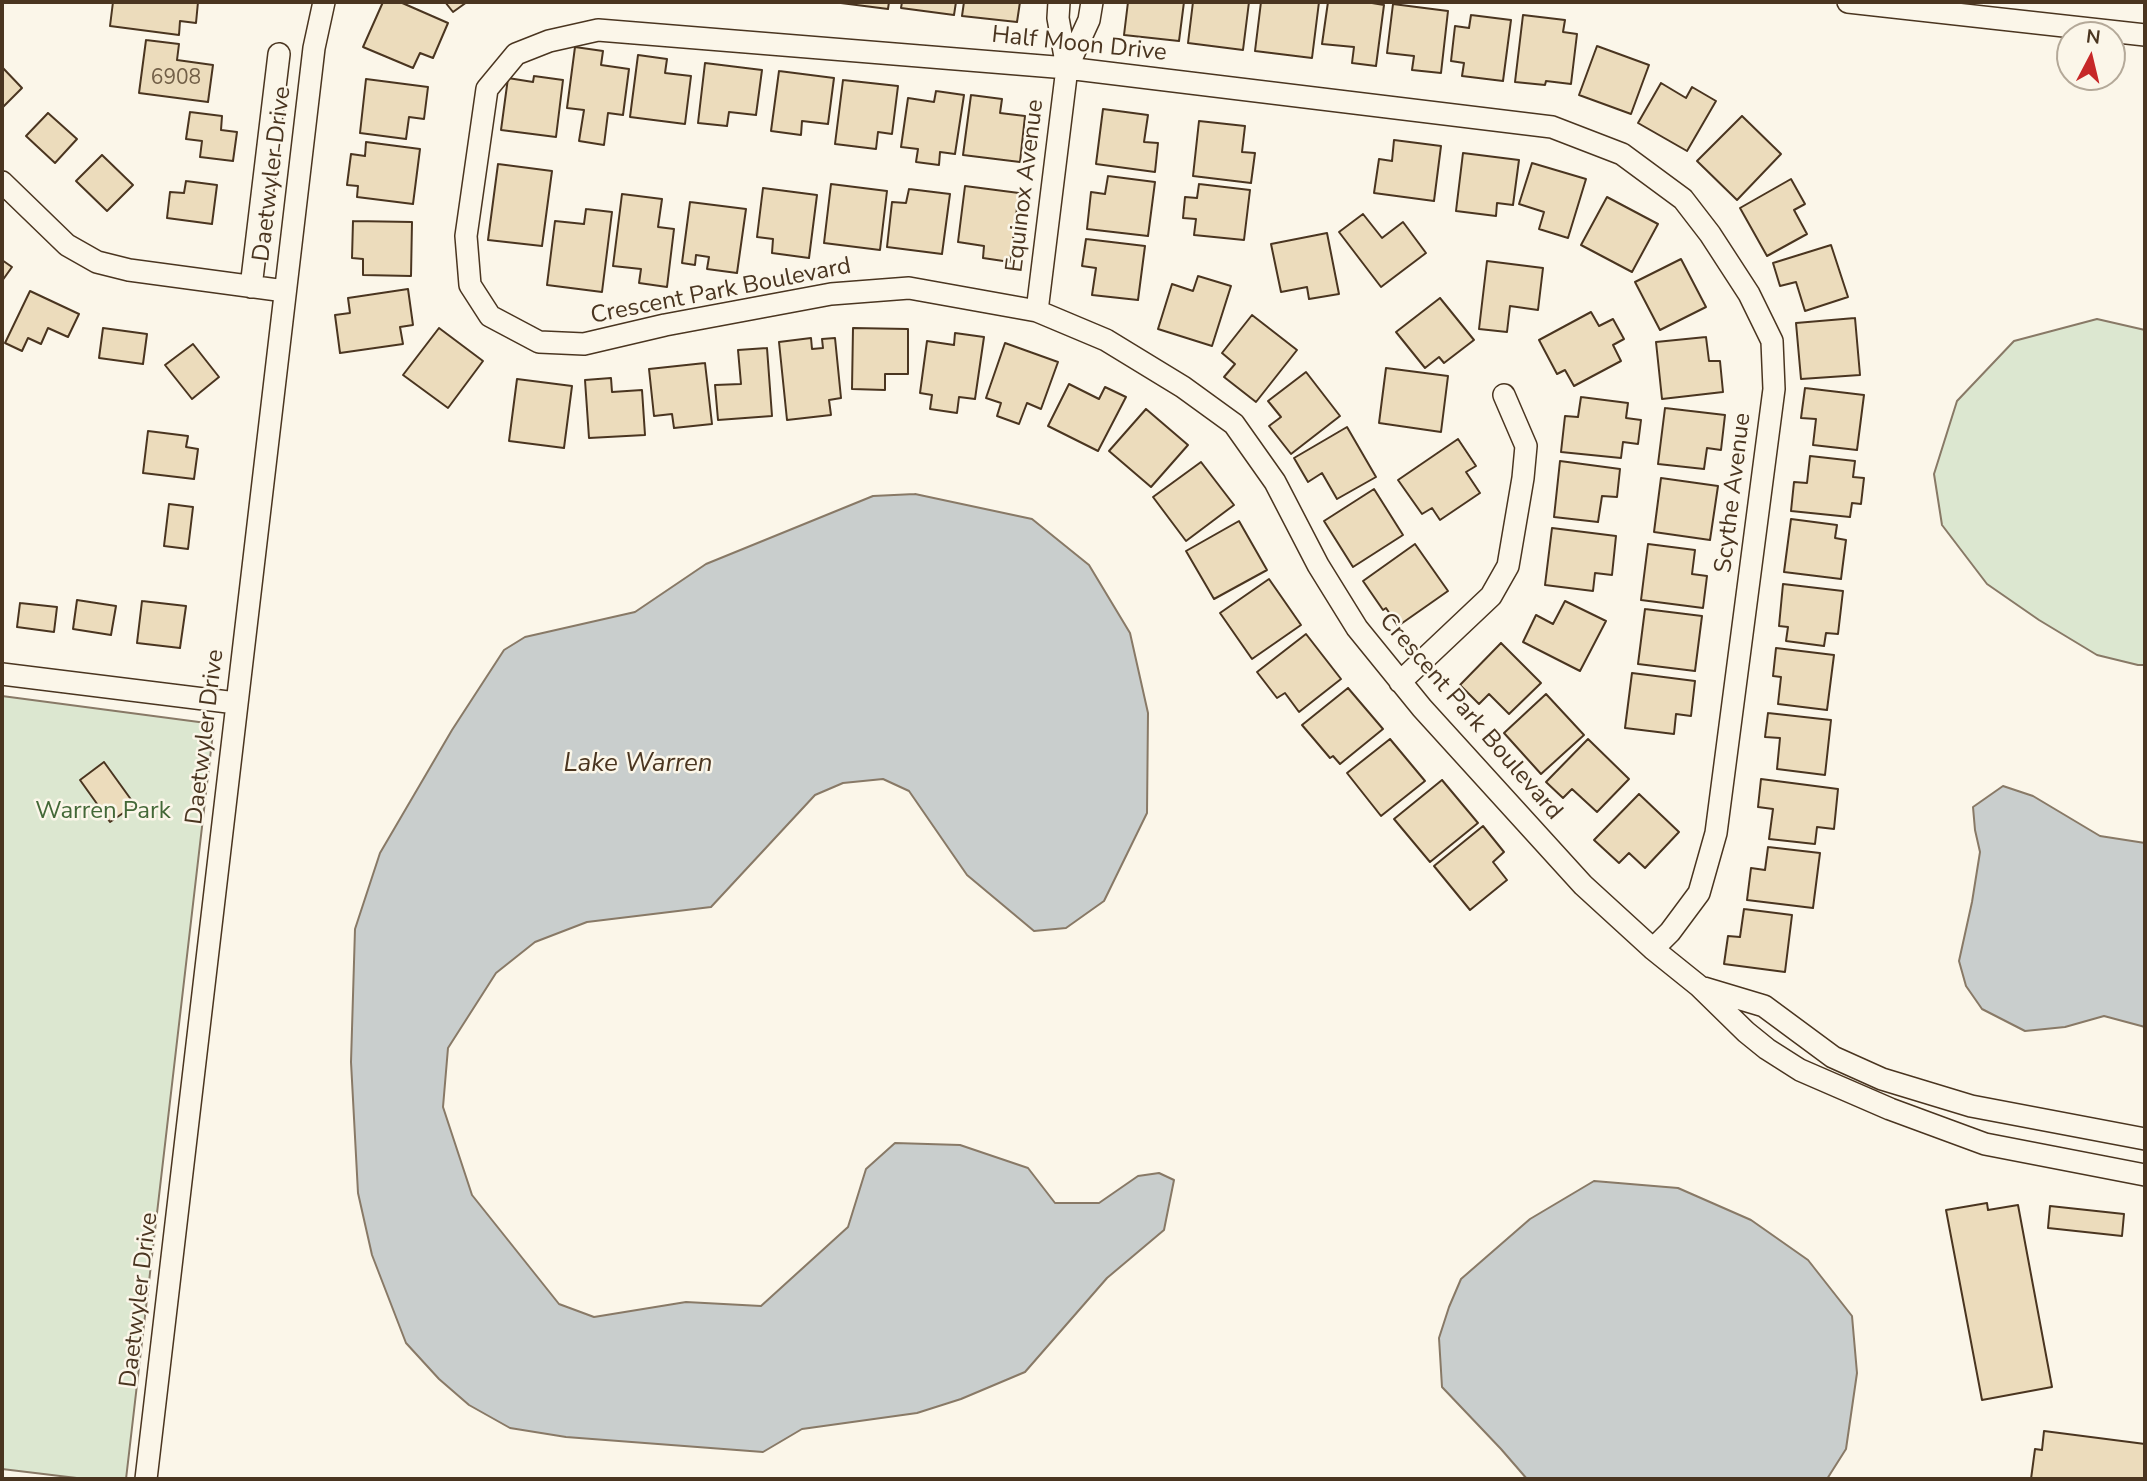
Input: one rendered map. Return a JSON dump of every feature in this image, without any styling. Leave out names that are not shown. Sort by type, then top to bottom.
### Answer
[{"type":"street","name":"Daetwyler Drive","points":[[146,1479],[314,48],[324,2]]},
{"type":"street","name":"Equinox Avenue","points":[[1037,311],[1067,68],[1058,19],[1059,2]]},
{"type":"street","name":"Equinox Avenue","points":[[1067,68],[1089,20],[1092,2]]},
{"type":"street","points":[[1848,2],[2145,35]]},
{"type":"street","name":"Half Moon Drive","points":[[584,344],[539,342],[491,316],[470,285],[466,236],[487,89],[516,54],[548,41],[598,30],[1067,68],[1552,127]]},
{"type":"street","name":"Daetwyler Drive","points":[[251,287],[279,54]]},
{"type":"street","name":"Scythe Avenue","points":[[1552,127],[1622,154],[1683,199],[1710,234],[1749,295],[1772,341],[1774,389],[1716,833],[1699,893],[1670,932],[1653,949]]},
{"type":"street","points":[[2,182],[67,245],[97,262],[129,270],[285,291]]},
{"type":"street","name":"Crescent Park Boulevard","points":[[584,344],[665,325],[831,294],[909,288],[1037,311],[1106,340],[1183,387],[1234,424],[1275,482],[1318,565],[1357,628],[1400,681],[1583,885],[1767,1049],[1800,1070],[1890,1109],[1985,1144],[2145,1175]]},
{"type":"street","points":[[1400,681],[1491,596],[1508,566],[1526,446],[1504,395]]},
{"type":"street","points":[[2,674],[236,703]]},
{"type":"street","name":"Crescent Park Boulevard","points":[[1699,986],[1763,1006],[1833,1057],[1882,1079],[1971,1106],[2145,1139]]},
{"type":"street","points":[[1767,1049],[1786,1021]]},
{"type":"green space","points":[[2097,319],[2145,330],[2145,665],[2097,655],[1987,584],[1942,525],[1934,474],[1957,401],[2014,341]]},
{"type":"green space","name":"Warren Park","points":[[2,696],[214,724],[126,1479],[85,1479],[2,1469]]},
{"type":"water","name":"Lake Warren","points":[[915,494],[1032,519],[1089,565],[1130,633],[1148,713],[1147,813],[1104,901],[1066,928],[1034,931],[967,875],[909,791],[883,779],[843,783],[815,795],[711,907],[587,922],[535,942],[496,973],[448,1048],[443,1107],[472,1195],[559,1304],[594,1317],[686,1302],[761,1306],[848,1227],[866,1169],[895,1143],[960,1145],[1028,1168],[1055,1203],[1099,1203],[1138,1176],[1159,1173],[1174,1180],[1164,1230],[1107,1278],[1025,1372],[961,1399],[917,1413],[802,1429],[763,1452],[566,1437],[510,1428],[469,1405],[439,1379],[406,1343],[372,1255],[358,1193],[351,1062],[355,929],[380,853],[452,730],[504,650],[525,637],[635,612],[706,564],[873,496]]},
{"type":"water","points":[[2003,786],[2033,796],[2100,836],[2145,843],[2145,1027],[2104,1016],[2065,1027],[2025,1031],[1982,1009],[1966,986],[1959,961],[1980,852],[1973,807]]},
{"type":"water","points":[[1594,1181],[1678,1188],[1751,1220],[1808,1260],[1852,1316],[1857,1373],[1846,1449],[1827,1479],[1527,1479],[1442,1387],[1439,1338],[1461,1279],[1530,1219]]},
{"type":"building","points":[[113,2],[198,2],[196,23],[180,21],[179,35],[110,26]]},
{"type":"building","points":[[383,2],[400,2],[448,23],[433,58],[420,53],[413,68],[363,47]]},
{"type":"building","points":[[445,2],[467,2],[453,12]]},
{"type":"building","points":[[833,2],[889,2],[888,9]]},
{"type":"building","points":[[902,2],[956,2],[954,15],[901,8]]},
{"type":"building","points":[[964,2],[1020,2],[1017,22],[962,16]]},
{"type":"building","points":[[1128,2],[1184,2],[1179,41],[1124,35]]},
{"type":"building","points":[[1193,2],[1249,2],[1243,50],[1188,43]]},
{"type":"building","points":[[1261,2],[1319,2],[1312,58],[1255,51]]},
{"type":"building","points":[[1328,2],[1384,5],[1376,66],[1352,63],[1354,47],[1322,44]]},
{"type":"building","points":[[1393,4],[1448,11],[1441,73],[1412,70],[1414,56],[1387,53]]},
{"type":"building","points":[[1471,15],[1511,20],[1503,81],[1462,76],[1464,63],[1451,61],[1455,26],[1469,28]]},
{"type":"building","points":[[1523,15],[1565,20],[1563,32],[1577,34],[1571,84],[1546,81],[1545,85],[1515,82]]},
{"type":"building","points":[[146,40],[179,44],[177,60],[213,65],[208,102],[139,93]]},
{"type":"building","points":[[1597,46],[1649,65],[1631,114],[1579,95]]},
{"type":"building","points":[[575,47],[603,51],[601,65],[629,69],[623,115],[608,113],[604,145],[579,141],[584,110],[567,108]]},
{"type":"building","points":[[638,55],[667,59],[665,73],[691,76],[685,124],[630,117]]},
{"type":"building","points":[[705,63],[762,70],[756,115],[729,112],[727,126],[698,123]]},
{"type":"building","points":[[2,67],[22,88],[2,108]]},
{"type":"building","points":[[779,71],[834,78],[828,124],[802,121],[801,135],[771,131]]},
{"type":"building","points":[[534,76],[563,80],[556,137],[501,130],[508,78],[533,82]]},
{"type":"building","points":[[366,79],[428,87],[424,119],[409,117],[406,139],[360,133]]},
{"type":"building","points":[[843,80],[898,86],[892,134],[878,132],[876,149],[835,144]]},
{"type":"building","points":[[1661,83],[1686,98],[1692,87],[1716,101],[1687,151],[1638,123]]},
{"type":"building","points":[[936,91],[964,95],[955,154],[940,152],[939,165],[916,162],[918,149],[901,147],[908,98],[934,102]]},
{"type":"building","points":[[971,95],[1002,99],[1000,113],[1025,116],[1020,162],[963,155]]},
{"type":"building","points":[[1103,109],[1148,115],[1144,142],[1158,143],[1155,172],[1096,164]]},
{"type":"building","points":[[190,112],[222,116],[221,130],[237,132],[233,161],[200,157],[202,141],[186,139]]},
{"type":"building","points":[[48,113],[77,139],[55,163],[26,136]]},
{"type":"building","points":[[1742,116],[1781,154],[1737,200],[1697,161]]},
{"type":"building","points":[[1199,121],[1245,126],[1242,152],[1255,153],[1251,183],[1193,176]]},
{"type":"building","points":[[1394,140],[1441,146],[1434,201],[1374,193],[1379,159],[1392,161]]},
{"type":"building","points":[[366,142],[420,149],[413,204],[357,197],[358,186],[347,185],[351,154],[365,156]]},
{"type":"building","points":[[1463,153],[1519,160],[1513,205],[1497,203],[1496,216],[1456,211]]},
{"type":"building","points":[[102,155],[133,185],[107,211],[76,181]]},
{"type":"building","points":[[1532,163],[1586,179],[1568,238],[1539,229],[1544,212],[1519,204]]},
{"type":"building","points":[[498,164],[552,171],[542,246],[488,240]]},
{"type":"building","points":[[1108,176],[1155,182],[1148,236],[1087,229],[1091,192],[1105,194]]},
{"type":"building","points":[[1791,179],[1805,204],[1794,210],[1807,234],[1767,256],[1740,208]]},
{"type":"building","points":[[186,181],[217,185],[212,224],[167,218],[170,192],[184,193]]},
{"type":"building","points":[[831,184],[887,191],[880,250],[824,243]]},
{"type":"building","points":[[1199,184],[1250,190],[1244,240],[1194,235],[1196,219],[1183,218],[1185,197],[1197,198]]},
{"type":"building","points":[[965,186],[1019,193],[1010,262],[983,258],[984,246],[958,242]]},
{"type":"building","points":[[763,188],[817,195],[809,258],[772,253],[773,239],[757,237]]},
{"type":"building","points":[[909,189],[950,194],[942,254],[887,247],[892,202],[906,203]]},
{"type":"building","points":[[622,194],[662,199],[658,227],[674,229],[667,287],[639,283],[641,269],[613,266]]},
{"type":"building","points":[[1607,197],[1658,224],[1632,272],[1581,245]]},
{"type":"building","points":[[690,202],[746,209],[737,273],[707,269],[709,257],[696,255],[695,265],[682,263]]},
{"type":"building","points":[[586,209],[612,212],[602,292],[547,285],[555,221],[584,224]]},
{"type":"building","points":[[1363,214],[1382,238],[1403,222],[1426,253],[1381,287],[1339,232]]},
{"type":"building","points":[[353,221],[412,222],[411,276],[363,275],[363,259],[352,258]]},
{"type":"building","points":[[1327,233],[1339,294],[1309,299],[1307,287],[1281,292],[1271,244]]},
{"type":"building","points":[[1086,239],[1145,246],[1138,300],[1092,295],[1096,268],[1082,266]]},
{"type":"building","points":[[1831,245],[1848,297],[1805,311],[1796,282],[1780,286],[1773,263]]},
{"type":"building","points":[[1681,259],[1706,307],[1660,330],[1635,282]]},
{"type":"building","points":[[2,260],[12,267],[2,281]]},
{"type":"building","points":[[1487,261],[1543,268],[1538,310],[1510,306],[1507,332],[1479,329]]},
{"type":"building","points":[[1198,276],[1231,286],[1212,346],[1158,329],[1172,284],[1193,291]]},
{"type":"building","points":[[408,289],[413,325],[400,327],[403,344],[340,353],[335,315],[350,313],[348,298]]},
{"type":"building","points":[[30,291],[79,314],[68,337],[48,328],[41,344],[28,338],[22,351],[5,343]]},
{"type":"building","points":[[1440,298],[1474,340],[1444,363],[1439,357],[1425,368],[1396,332]]},
{"type":"building","points":[[1591,312],[1599,326],[1613,319],[1624,339],[1613,345],[1621,361],[1574,386],[1565,370],[1557,374],[1539,340]]},
{"type":"building","points":[[1252,315],[1297,350],[1256,402],[1224,377],[1235,364],[1222,353]]},
{"type":"building","points":[[1855,318],[1860,375],[1801,379],[1796,323]]},
{"type":"building","points":[[103,328],[147,334],[143,364],[99,358]]},
{"type":"building","points":[[439,328],[483,361],[448,408],[403,375]]},
{"type":"building","points":[[853,328],[908,329],[908,374],[885,374],[885,390],[852,389]]},
{"type":"building","points":[[955,333],[984,337],[975,399],[959,397],[957,413],[930,409],[932,395],[920,393],[927,341],[954,345]]},
{"type":"building","points":[[1706,337],[1709,361],[1720,361],[1723,392],[1662,399],[1656,342]]},
{"type":"building","points":[[811,338],[812,349],[823,348],[822,339],[835,338],[841,398],[829,400],[831,415],[787,420],[779,342]]},
{"type":"building","points":[[1005,343],[1058,362],[1041,409],[1027,403],[1019,424],[997,416],[1001,403],[986,398]]},
{"type":"building","points":[[193,344],[219,377],[192,399],[165,365]]},
{"type":"building","points":[[767,348],[772,416],[718,420],[715,385],[741,384],[738,350]]},
{"type":"building","points":[[705,363],[712,424],[674,428],[672,414],[654,416],[649,369]]},
{"type":"building","points":[[1386,368],[1448,376],[1441,432],[1379,423]]},
{"type":"building","points":[[1306,372],[1340,416],[1291,454],[1269,426],[1281,417],[1268,401]]},
{"type":"building","points":[[611,378],[612,392],[642,390],[645,435],[589,438],[585,380]]},
{"type":"building","points":[[517,379],[572,386],[564,448],[509,441]]},
{"type":"building","points":[[1069,384],[1099,399],[1105,387],[1126,397],[1098,451],[1048,426]]},
{"type":"building","points":[[1805,388],[1864,395],[1857,450],[1813,445],[1816,419],[1801,418]]},
{"type":"building","points":[[1581,397],[1628,403],[1626,418],[1641,420],[1638,444],[1623,442],[1621,458],[1561,452],[1565,416],[1578,417]]},
{"type":"building","points":[[1665,408],[1725,415],[1721,450],[1707,448],[1704,469],[1658,464]]},
{"type":"building","points":[[1146,409],[1188,445],[1151,487],[1109,451]]},
{"type":"building","points":[[1347,427],[1376,477],[1337,499],[1322,473],[1308,482],[1294,458]]},
{"type":"building","points":[[148,431],[188,436],[186,447],[198,449],[194,479],[143,473]]},
{"type":"building","points":[[1458,439],[1476,466],[1466,472],[1480,493],[1440,520],[1432,508],[1422,514],[1398,480]]},
{"type":"building","points":[[1810,456],[1855,461],[1853,477],[1864,478],[1861,504],[1852,503],[1850,517],[1791,511],[1794,482],[1807,483]]},
{"type":"building","points":[[1560,461],[1620,469],[1617,497],[1602,496],[1598,522],[1554,517]]},
{"type":"building","points":[[1201,462],[1234,505],[1186,541],[1153,497]]},
{"type":"building","points":[[1661,478],[1718,486],[1710,540],[1654,532]]},
{"type":"building","points":[[1374,489],[1403,535],[1353,567],[1324,521]]},
{"type":"building","points":[[169,504],[193,507],[188,549],[164,546]]},
{"type":"building","points":[[1791,519],[1837,525],[1835,538],[1846,540],[1841,579],[1784,572]]},
{"type":"building","points":[[1239,521],[1267,570],[1214,599],[1186,551]]},
{"type":"building","points":[[1552,528],[1616,536],[1612,575],[1595,573],[1593,591],[1545,585]]},
{"type":"building","points":[[1415,544],[1448,591],[1398,626],[1363,581]]},
{"type":"building","points":[[1648,544],[1695,550],[1692,574],[1707,576],[1703,608],[1641,600]]},
{"type":"building","points":[[1269,579],[1301,625],[1252,659],[1220,613]]},
{"type":"building","points":[[1783,584],[1843,591],[1838,634],[1826,633],[1824,646],[1786,641],[1788,627],[1779,626]]},
{"type":"building","points":[[77,600],[116,606],[111,635],[73,629]]},
{"type":"building","points":[[142,601],[186,606],[180,648],[137,643]]},
{"type":"building","points":[[1565,601],[1606,621],[1580,671],[1523,642],[1536,615],[1553,624]]},
{"type":"building","points":[[20,603],[57,607],[54,632],[17,627]]},
{"type":"building","points":[[1645,609],[1702,616],[1695,671],[1638,664]]},
{"type":"building","points":[[1306,634],[1341,679],[1299,712],[1285,693],[1277,698],[1257,672]]},
{"type":"building","points":[[1501,643],[1541,683],[1509,714],[1489,694],[1479,704],[1460,685]]},
{"type":"building","points":[[1776,648],[1834,655],[1827,710],[1778,704],[1781,677],[1773,676]]},
{"type":"building","points":[[1632,673],[1695,681],[1691,716],[1676,714],[1674,734],[1625,728]]},
{"type":"building","points":[[1348,688],[1383,729],[1340,764],[1333,756],[1330,758],[1302,725]]},
{"type":"building","points":[[1546,694],[1584,735],[1541,774],[1504,733]]},
{"type":"building","points":[[1768,713],[1831,720],[1825,775],[1777,769],[1780,738],[1765,737]]},
{"type":"building","points":[[1390,739],[1425,781],[1381,816],[1347,773]]},
{"type":"building","points":[[1588,739],[1629,779],[1597,812],[1572,789],[1563,798],[1546,782]]},
{"type":"building","points":[[104,762],[135,805],[110,822],[80,780]]},
{"type":"building","points":[[1761,779],[1838,789],[1834,829],[1817,827],[1815,844],[1769,839],[1773,809],[1758,807]]},
{"type":"building","points":[[1442,780],[1478,823],[1430,862],[1394,819]]},
{"type":"building","points":[[1639,794],[1679,832],[1645,868],[1629,853],[1619,863],[1594,840]]},
{"type":"building","points":[[1483,826],[1504,852],[1493,862],[1507,880],[1470,910],[1434,866]]},
{"type":"building","points":[[1768,847],[1820,853],[1813,908],[1747,900],[1751,868],[1765,870]]},
{"type":"building","points":[[1744,909],[1792,915],[1785,972],[1724,964],[1728,936],[1740,937]]},
{"type":"building","points":[[1987,1203],[1988,1210],[2018,1205],[2052,1387],[1982,1400],[1946,1210]]},
{"type":"building","points":[[2050,1206],[2124,1214],[2122,1236],[2048,1228]]},
{"type":"building","points":[[2044,1431],[2145,1444],[2145,1479],[2031,1479],[2035,1449],[2042,1450]]}]
